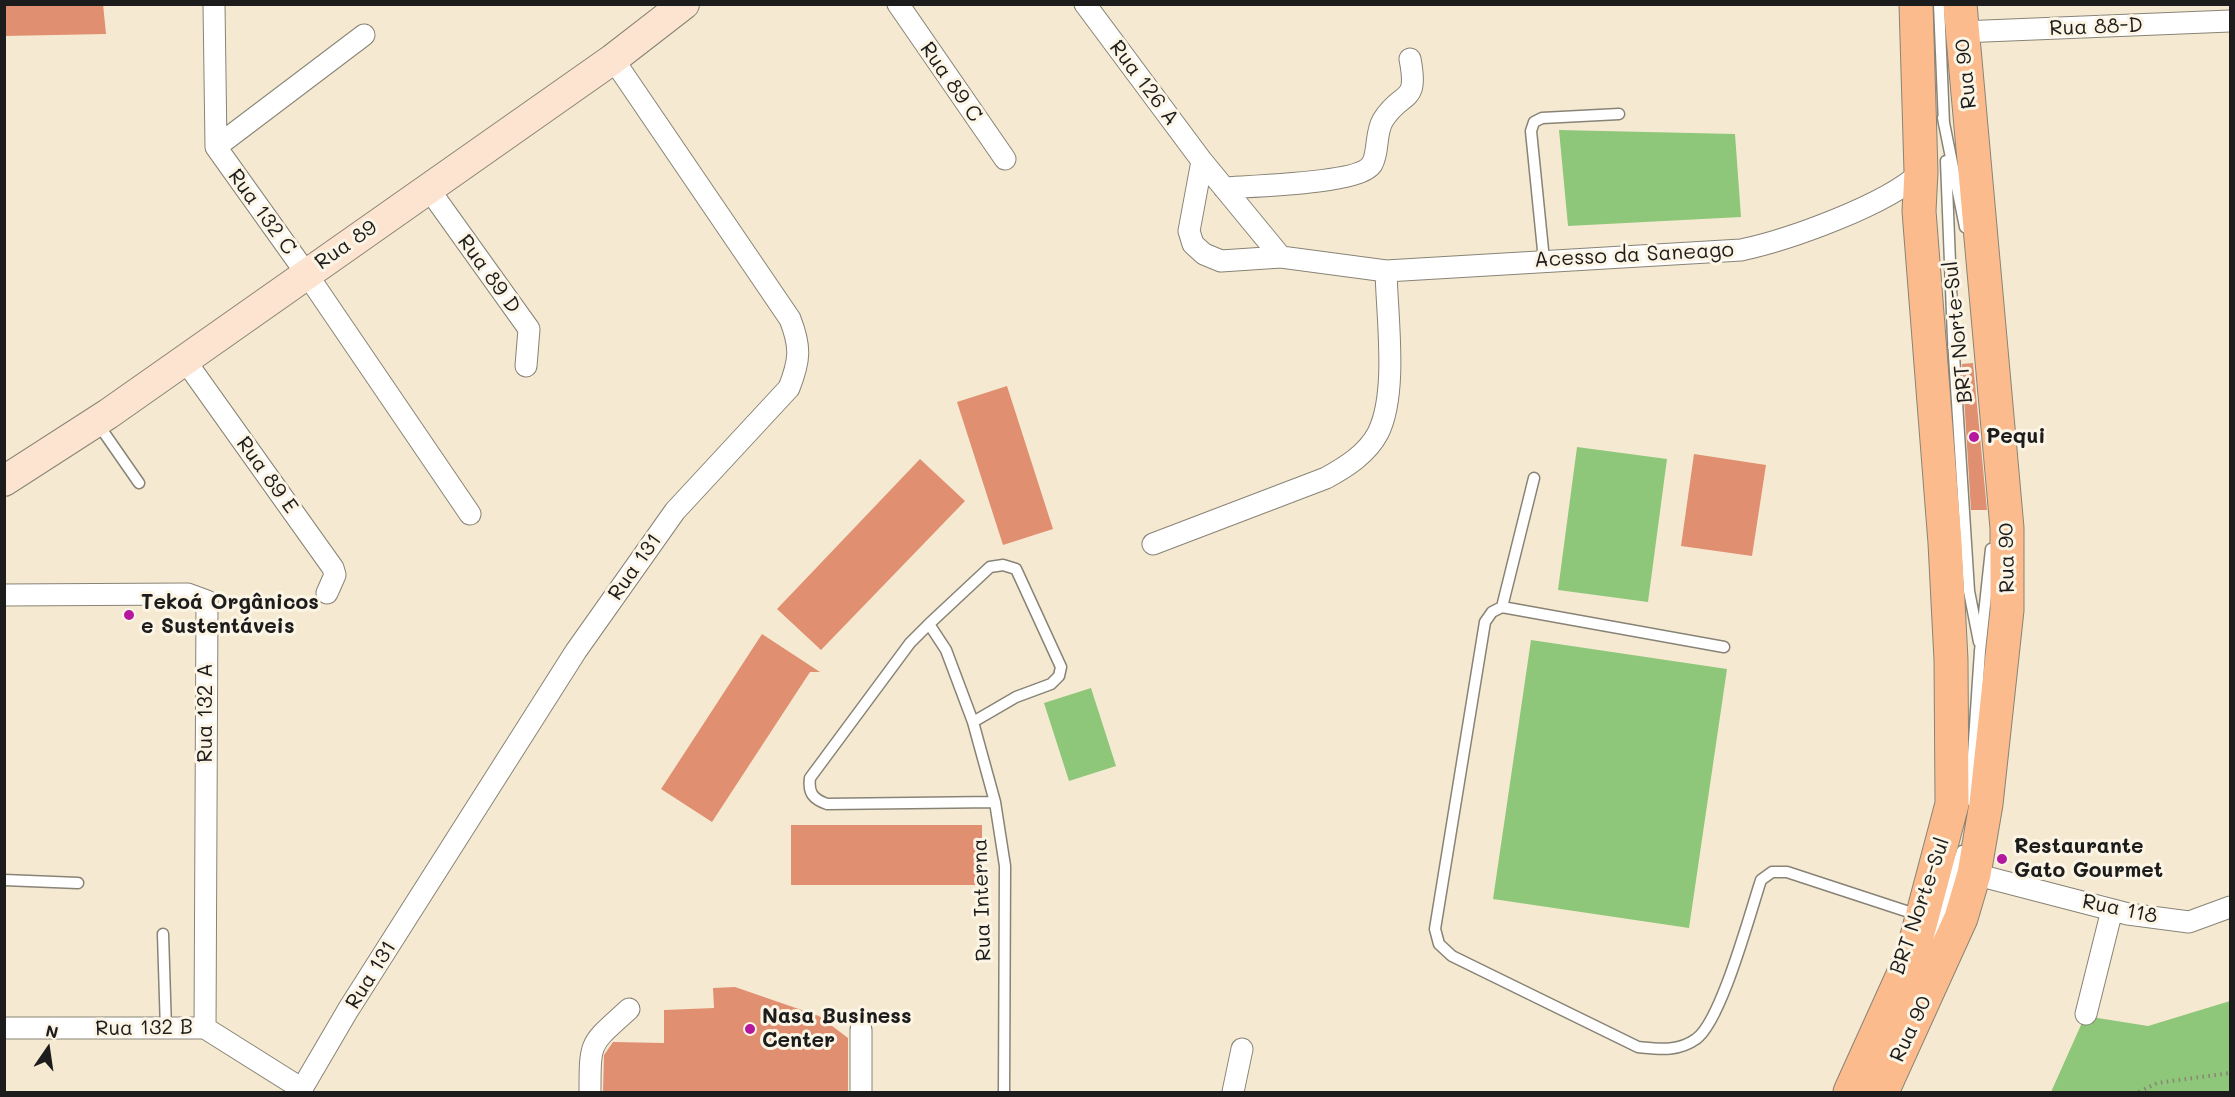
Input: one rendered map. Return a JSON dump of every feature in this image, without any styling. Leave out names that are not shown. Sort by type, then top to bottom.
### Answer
[{"type":"main road","name":"Rua 90","points":[[1850,1092],[1912,955],[1931,873],[1952,804],[1951,660],[1920,211],[1916,4]]},
{"type":"main road","name":"Rua 90","points":[[1882,1092],[1961,918],[1974,874],[1986,804],[2007,610],[2007,528],[1988,294],[1961,18]]},
{"type":"main road","points":[[1830,1092],[1861,1032],[1931,873]]},
{"type":"main road","points":[[1907,1092],[1961,918]]},
{"type":"street","name":"Rua 132 C","points":[[214,4],[216,147],[306,273],[470,514]]},
{"type":"street","name":"Rua 89","points":[[4,481],[96,422],[614,59],[684,4]]},
{"type":"street","name":"Rua 89 C","points":[[898,4],[1005,159]]},
{"type":"street","name":"Rua 126 A","points":[[1085,4],[1202,161]]},
{"type":"street","name":"Rua 88-D","points":[[1961,18],[2230,21]]},
{"type":"street","points":[[216,147],[364,35]]},
{"type":"street","name":"Rua 131","points":[[301,1091],[348,1010],[576,651],[675,511],[789,388],[798,365],[799,341],[790,319],[614,59]]},
{"type":"street","points":[[1224,188],[1332,180],[1365,172],[1373,164],[1382,121],[1410,93],[1415,82],[1410,59]]},
{"type":"street","points":[[1202,161],[1281,257]]},
{"type":"street","name":"Acesso da Saneago","points":[[1202,161],[1189,231],[1193,244],[1204,254],[1221,261],[1281,257],[1386,272],[1544,260],[1741,250],[1766,244],[1875,203],[1909,184],[1921,172]]},
{"type":"street","name":"Rua 89 D","points":[[428,188],[529,328],[526,366]]},
{"type":"street","name":"Acesso da Saneago","points":[[1875,203],[1912,205],[1920,211]]},
{"type":"street","points":[[1153,544],[1326,478],[1353,463],[1377,433],[1389,394],[1386,272]]},
{"type":"street","name":"Rua 89 E","points":[[184,359],[333,568],[335,575],[327,593]]},
{"type":"street","name":"Rua 132 A","points":[[4,595],[188,594],[207,601],[205,1028]]},
{"type":"street","name":"Rua 118","points":[[1974,874],[2112,910],[2189,922],[2230,907]]},
{"type":"street","points":[[2086,1014],[2112,910]]},
{"type":"street","points":[[590,1092],[590,1053],[594,1041],[629,1009]]},
{"type":"street","name":"Rua 132 B","points":[[4,1028],[166,1030],[205,1028],[301,1091]]},
{"type":"street","points":[[861,1030],[861,1092]]},
{"type":"street","points":[[1233,1092],[1242,1049]]},
{"type":"lane","name":"BRT Norte-Sul","points":[[1939,4],[1953,339],[1969,591],[1980,651]]},
{"type":"lane","points":[[1544,260],[1531,130],[1534,122],[1542,118],[1619,114]]},
{"type":"lane","name":"BRT Norte-Sul","points":[[1943,118],[1978,295],[1990,466]]},
{"type":"lane","points":[[96,422],[139,483]]},
{"type":"lane","points":[[1502,607],[1534,478]]},
{"type":"lane","name":"BRT Norte-Sul","points":[[1968,817],[1980,651],[1993,531]]},
{"type":"lane","points":[[973,722],[1016,697],[1051,684],[1059,676],[1061,668],[1017,569],[1003,565],[990,567],[910,642],[810,778],[809,789],[815,799],[827,804],[995,802]]},
{"type":"lane","points":[[1724,647],[1502,607],[1492,612],[1485,622],[1435,929],[1439,944],[1452,956],[1638,1047],[1670,1050],[1697,1038],[1716,1012],[1761,880],[1772,872],[1787,872],[1912,913]]},
{"type":"lane","name":"Rua Interna","points":[[929,624],[946,650],[973,722],[995,802],[1005,866],[1004,1092]]},
{"type":"lane","name":"BRT Norte-Sul","points":[[1926,958],[1959,864],[1963,841]]},
{"type":"lane","points":[[4,880],[78,883]]},
{"type":"lane","points":[[163,934],[166,1030]]},
{"type":"path","points":[[2139,1092],[2157,1083],[2230,1073]]},
{"type":"green space","points":[[1559,130],[1735,134],[1741,217],[1568,226]]},
{"type":"green space","points":[[1577,447],[1667,459],[1648,602],[1558,590]]},
{"type":"green space","points":[[1531,640],[1727,669],[1689,928],[1493,899]]},
{"type":"green space","points":[[1091,688],[1116,766],[1069,781],[1044,703]]},
{"type":"green space","points":[[2230,1001],[2230,1092],[2051,1092],[2085,1016],[2148,1026]]},
{"type":"building","points":[[5,4],[103,4],[106,34],[4,36]]},
{"type":"building","points":[[1973,363],[1987,510],[1971,510],[1962,364]]},
{"type":"building","points":[[1007,386],[1053,529],[1003,545],[957,402]]},
{"type":"building","points":[[1694,454],[1766,465],[1752,556],[1681,546]]},
{"type":"building","points":[[920,459],[965,501],[821,650],[777,609]]},
{"type":"building","points":[[762,634],[820,672],[810,672],[712,822],[661,789]]},
{"type":"building","points":[[791,825],[982,825],[982,885],[791,885]]},
{"type":"building","name":"Nasa Business Center","points":[[735,987],[819,1016],[848,1038],[848,1092],[603,1092],[604,1055],[613,1042],[664,1043],[664,1010],[714,1008],[713,988]]},
{"type":"place","name":"Pequi","points":[[1974,437]]},
{"type":"place","name":"Tekoá Orgânicos e Sustentáveis","points":[[129,615]]},
{"type":"place","name":"Restaurante Gato Gourmet","points":[[2002,859]]},
{"type":"place","name":"Nasa Business Center","points":[[750,1029]]}]
